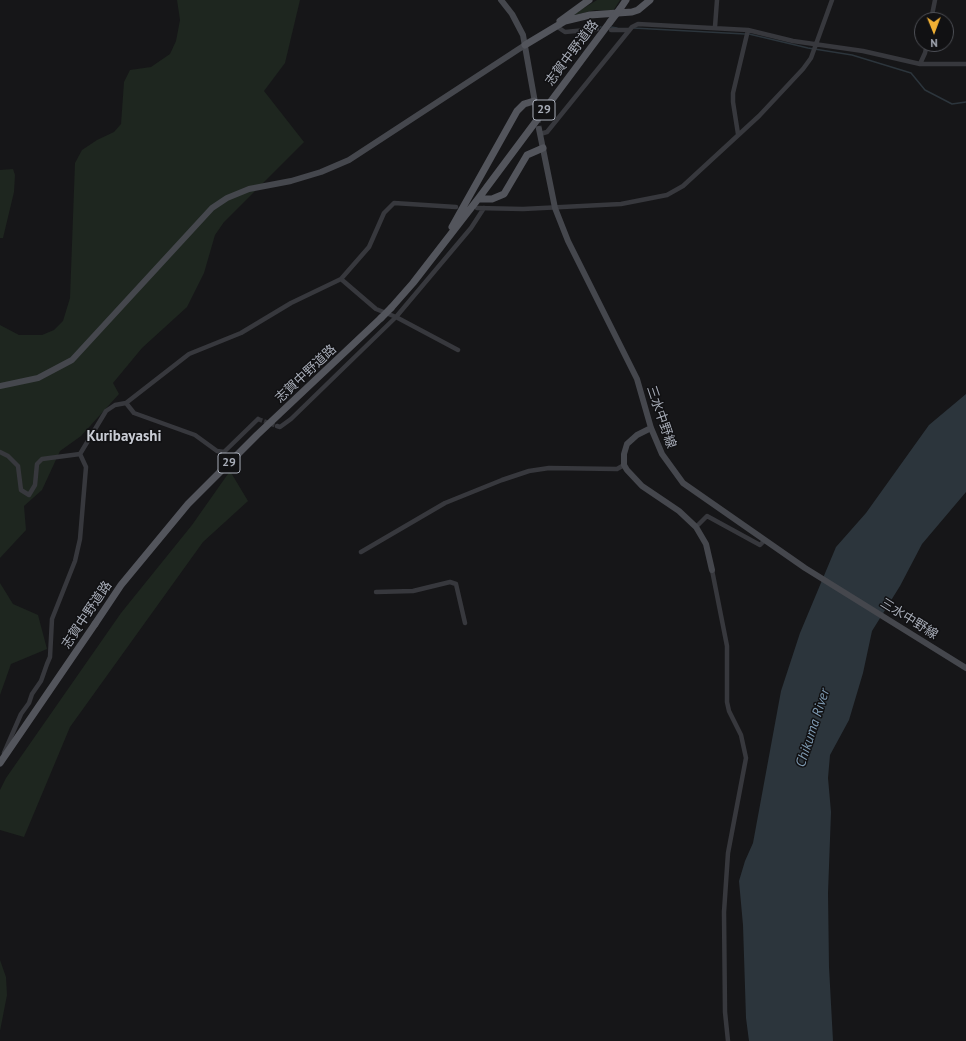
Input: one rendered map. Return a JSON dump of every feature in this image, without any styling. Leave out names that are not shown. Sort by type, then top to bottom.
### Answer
[{"type":"main road","points":[[525,45],[556,26],[590,0]]},
{"type":"main road","name":"志賀中野道路","points":[[0,764],[121,585],[188,504],[257,435],[381,318],[413,283],[611,26],[626,0]]},
{"type":"main road","points":[[556,26],[582,16],[632,12],[638,10],[650,0]]},
{"type":"main road","name":"29","points":[[442,245],[517,111],[524,104],[535,105]]},
{"type":"main road","points":[[478,199],[492,199],[504,194],[528,154],[542,148]]},
{"type":"street","points":[[500,0],[512,14],[525,45],[535,105]]},
{"type":"street","points":[[715,28],[717,0]]},
{"type":"street","points":[[477,208],[555,208],[621,204],[667,194],[683,186],[759,116],[803,68],[811,58],[832,0]]},
{"type":"street","points":[[933,12],[935,0]]},
{"type":"street","points":[[540,132],[547,132],[630,29],[638,24],[748,30],[815,47],[863,50],[920,64],[966,64]]},
{"type":"street","points":[[556,26],[565,32],[597,29]]},
{"type":"street","points":[[611,26],[630,29]]},
{"type":"street","points":[[738,134],[733,93],[748,30]]},
{"type":"street","points":[[0,386],[38,378],[72,360],[212,208],[249,189],[291,181],[321,172],[349,160],[525,45]]},
{"type":"street","points":[[920,64],[926,52]]},
{"type":"street","name":"三水中野線","points":[[540,132],[555,208],[568,241],[637,379],[651,428],[662,454],[683,483],[805,568],[966,668]]},
{"type":"street","points":[[80,454],[106,411],[115,405],[126,404],[189,354],[241,333],[291,303],[341,279],[369,247],[384,213],[394,204],[456,207]]},
{"type":"street","points":[[277,426],[280,427],[291,419],[396,317],[471,228],[484,208]]},
{"type":"street","points":[[341,279],[376,309],[396,317],[458,350]]},
{"type":"street","points":[[126,404],[134,413],[195,435],[217,451],[224,452],[258,419]]},
{"type":"street","points":[[651,428],[637,435],[627,444],[624,454],[624,465],[626,470],[642,486],[679,511],[696,527],[706,544],[727,646],[727,702],[729,711],[741,735],[746,758],[728,853],[724,912],[725,1012],[728,1041]]},
{"type":"street","points":[[0,452],[8,456],[18,466],[21,490],[29,495],[35,485],[36,467],[42,459],[80,454]]},
{"type":"street","points":[[0,764],[21,714],[29,704],[32,694],[41,681],[50,657],[52,619],[75,561],[80,539],[86,467],[80,454]]},
{"type":"street","points":[[361,552],[445,503],[502,480],[529,471],[549,468],[617,469],[624,465]]},
{"type":"street","points":[[696,527],[707,516],[760,545],[765,540]]},
{"type":"street","points":[[376,592],[413,591],[450,582],[456,584],[465,623]]},
{"type":"shaded area","points":[[177,0],[300,0],[285,63],[264,91],[304,142],[224,222],[215,235],[204,273],[187,307],[142,348],[113,383],[119,394],[81,436],[60,451],[42,490],[24,506],[26,530],[0,558],[0,325],[19,335],[42,335],[54,330],[63,321],[70,298],[75,163],[82,150],[97,140],[114,132],[121,124],[124,82],[130,70],[151,67],[170,54],[176,41],[180,20]]},
{"type":"shaded area","points":[[597,0],[620,0],[613,11],[595,10],[571,16]]},
{"type":"shaded area","points":[[13,169],[15,175],[14,192],[3,238],[0,238],[0,170]]},
{"type":"shaded area","points":[[230,471],[248,501],[203,542],[70,727],[24,837],[0,830],[0,790],[6,778],[121,613],[192,525]]},
{"type":"shaded area","points":[[0,583],[13,604],[38,615],[47,649],[11,664],[0,695]]},
{"type":"shaded area","points":[[0,960],[6,977],[7,995],[0,1031]]},
{"type":"water","name":"Chikuma River","points":[[966,394],[966,492],[922,544],[900,586],[872,631],[863,673],[849,720],[830,755],[828,778],[831,812],[828,893],[829,967],[833,1041],[749,1041],[746,1018],[743,925],[739,881],[745,861],[753,843],[781,691],[800,633],[836,547],[866,513],[929,425]]},
{"type":"waterway","points":[[586,26],[601,27]]},
{"type":"waterway","points":[[611,27],[617,28]]},
{"type":"waterway","points":[[633,28],[745,34]]},
{"type":"waterway","points":[[749,34],[808,48],[852,55],[911,73],[925,90],[952,104],[966,102]]},
{"type":"tunnel","points":[[536,108],[539,129]]},
{"type":"tunnel","points":[[258,419],[277,426]]},
{"type":"district","name":"Kuribayashi","points":[[124,437]]}]
